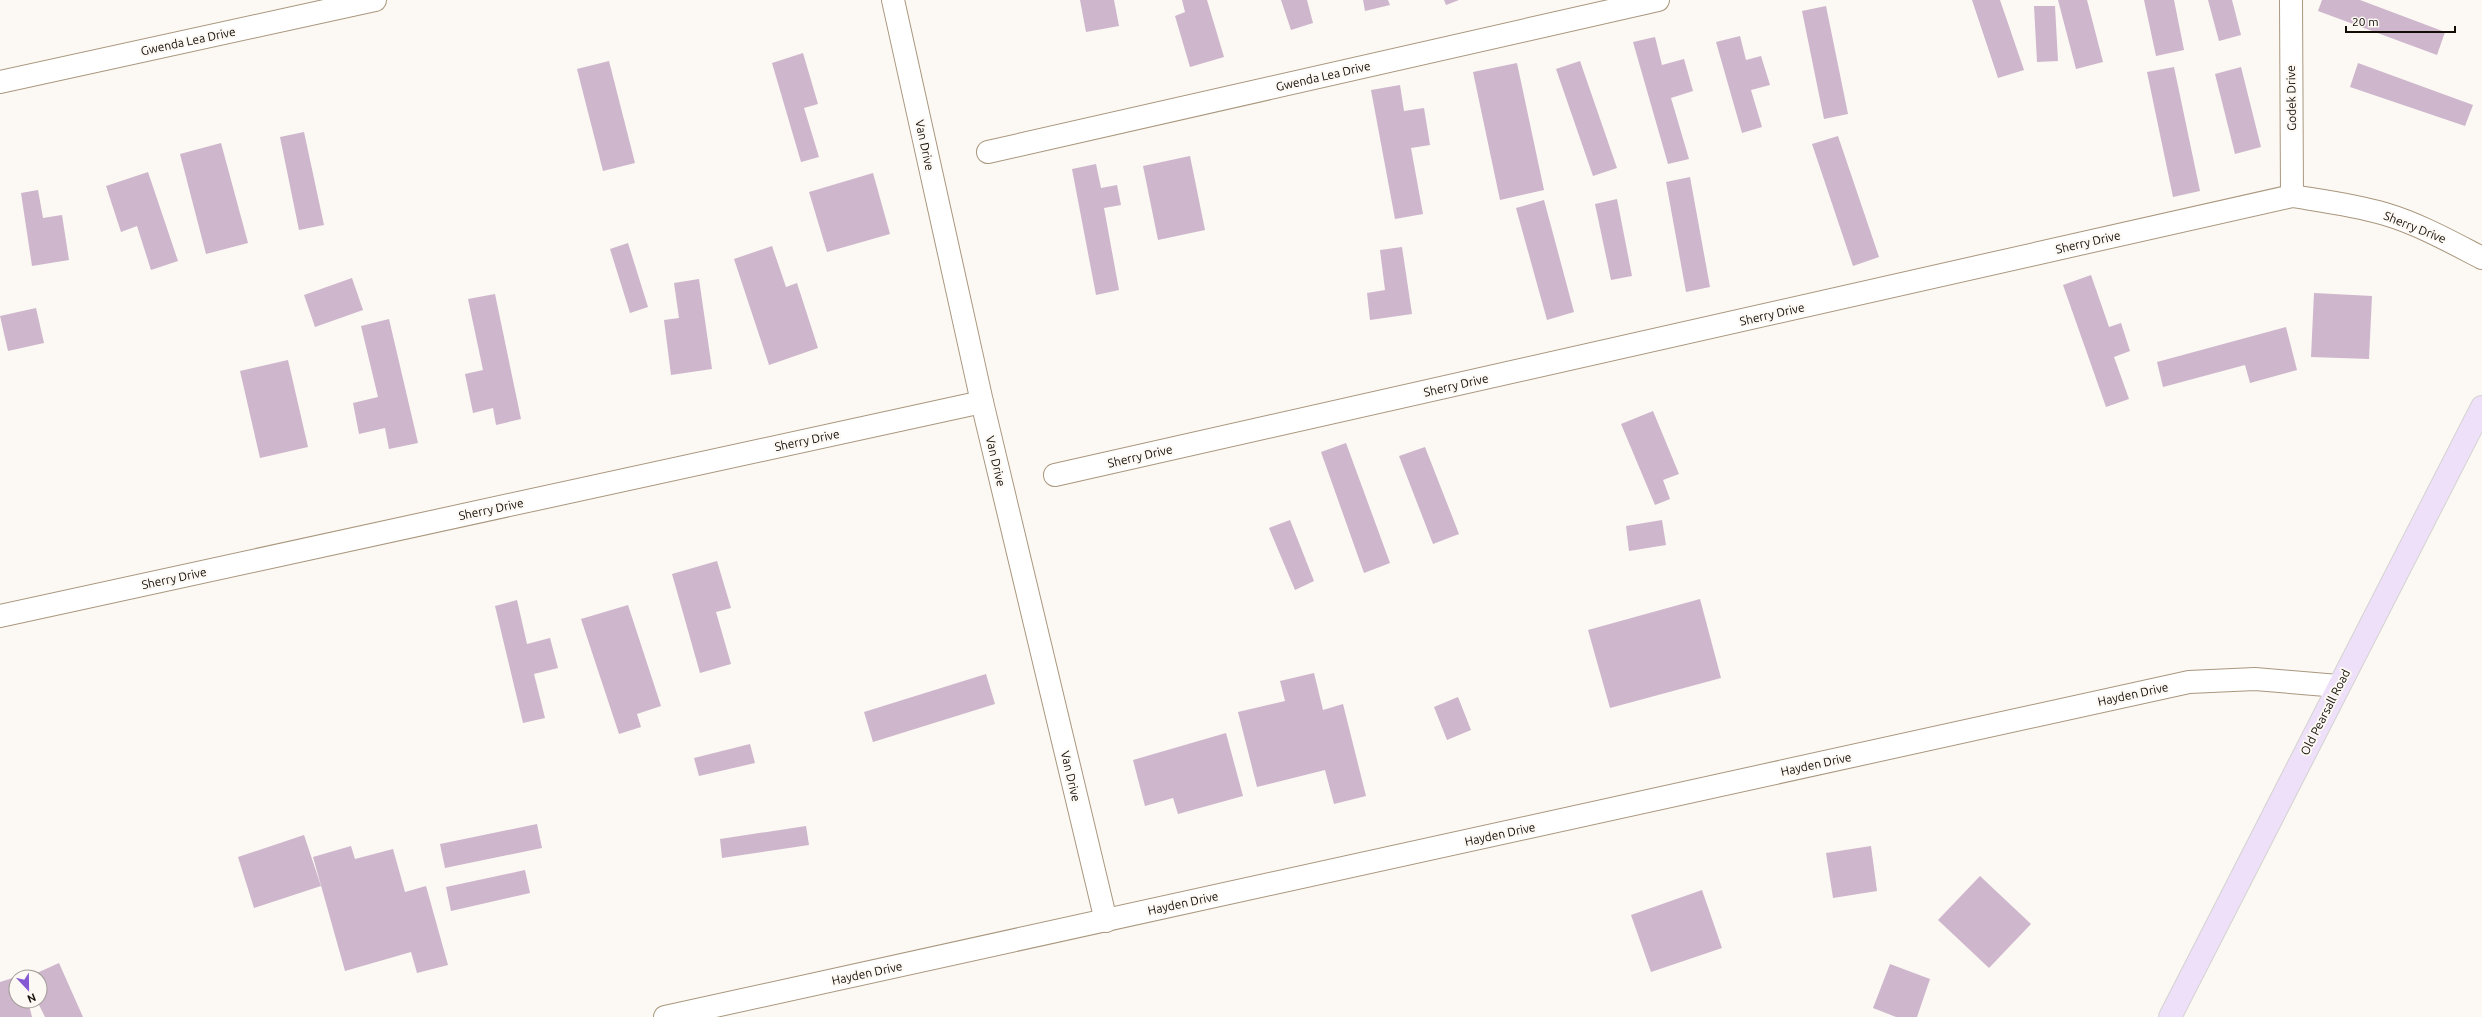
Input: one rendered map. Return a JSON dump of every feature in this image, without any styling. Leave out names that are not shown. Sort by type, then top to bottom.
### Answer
[{"type":"main road","name":"Old Pearsall Road","points":[[2170,1017],[2482,407]]},
{"type":"street","name":"Gwenda Lea Drive","points":[[0,82],[375,0]]},
{"type":"street","name":"Van Drive","points":[[893,0],[982,402],[1106,920]]},
{"type":"street","name":"Gwenda Lea Drive","points":[[988,152],[1658,0]]},
{"type":"street","name":"Godek Drive","points":[[2291,0],[2292,196]]},
{"type":"street","name":"Sherry Drive","points":[[1055,475],[2292,196],[2331,202],[2385,214],[2434,233],[2482,258]]},
{"type":"street","name":"Sherry Drive","points":[[0,616],[982,402]]},
{"type":"street","name":"Hayden Drive","points":[[665,1017],[2189,682],[2255,679],[2338,686]]},
{"type":"building","points":[[1080,0],[1114,0],[1119,26],[1086,32]]},
{"type":"building","points":[[1182,0],[1207,0],[1224,57],[1190,67],[1175,16],[1185,12]]},
{"type":"building","points":[[1281,0],[1307,0],[1313,23],[1291,30]]},
{"type":"building","points":[[1363,0],[1388,0],[1390,5],[1365,11]]},
{"type":"building","points":[[1444,0],[1459,0],[1446,5]]},
{"type":"building","points":[[1972,0],[2000,0],[2024,70],[1998,78]]},
{"type":"building","points":[[2058,0],[2087,0],[2103,62],[2076,69]]},
{"type":"building","points":[[2144,0],[2174,0],[2184,50],[2156,56]]},
{"type":"building","points":[[2208,0],[2232,0],[2241,35],[2219,41]]},
{"type":"building","points":[[2322,0],[2360,0],[2445,32],[2437,55],[2318,11]]},
{"type":"building","points":[[1826,6],[1848,114],[1824,119],[1802,11]]},
{"type":"building","points":[[2034,6],[2055,6],[2058,61],[2037,62]]},
{"type":"building","points":[[1740,36],[1746,60],[1761,56],[1770,85],[1751,90],[1762,127],[1742,133],[1716,42]]},
{"type":"building","points":[[1655,37],[1662,65],[1684,59],[1693,91],[1671,98],[1689,159],[1668,164],[1633,42]]},
{"type":"building","points":[[803,53],[818,104],[804,108],[819,157],[801,162],[772,63]]},
{"type":"building","points":[[609,61],[635,163],[603,171],[577,69]]},
{"type":"building","points":[[1580,61],[1617,168],[1593,176],[1556,69]]},
{"type":"building","points":[[1517,63],[1544,190],[1500,200],[1473,72]]},
{"type":"building","points":[[2358,63],[2473,105],[2465,126],[2350,87]]},
{"type":"building","points":[[2174,67],[2200,191],[2173,197],[2147,72]]},
{"type":"building","points":[[2241,67],[2261,147],[2235,154],[2215,74]]},
{"type":"building","points":[[1400,85],[1404,111],[1424,108],[1430,145],[1411,148],[1423,214],[1395,219],[1371,90]]},
{"type":"building","points":[[304,132],[324,225],[299,230],[280,137]]},
{"type":"building","points":[[1838,136],[1879,257],[1853,266],[1812,144]]},
{"type":"building","points":[[221,143],[248,243],[206,254],[180,154]]},
{"type":"building","points":[[1190,156],[1205,230],[1158,240],[1143,166]]},
{"type":"building","points":[[1096,164],[1101,188],[1117,185],[1121,205],[1104,208],[1119,290],[1096,295],[1072,169]]},
{"type":"building","points":[[148,172],[178,261],[151,270],[137,226],[121,232],[106,186]]},
{"type":"building","points":[[873,173],[890,234],[827,252],[809,192]]},
{"type":"building","points":[[1690,177],[1710,287],[1686,292],[1666,182]]},
{"type":"building","points":[[38,190],[43,218],[62,215],[69,260],[32,266],[21,193]]},
{"type":"building","points":[[1617,199],[1632,276],[1611,280],[1595,204]]},
{"type":"building","points":[[1544,200],[1574,312],[1547,320],[1516,208]]},
{"type":"building","points":[[628,243],[648,307],[630,313],[610,249]]},
{"type":"building","points":[[772,246],[786,287],[797,283],[818,348],[769,365],[734,259]]},
{"type":"building","points":[[1402,247],[1412,314],[1370,320],[1367,293],[1385,290],[1380,250]]},
{"type":"building","points":[[2091,275],[2109,327],[2121,323],[2130,351],[2114,357],[2129,399],[2106,407],[2063,285]]},
{"type":"building","points":[[352,278],[363,310],[315,327],[304,295]]},
{"type":"building","points":[[699,279],[712,369],[671,375],[664,320],[679,318],[674,283]]},
{"type":"building","points":[[2314,293],[2372,296],[2369,359],[2311,357]]},
{"type":"building","points":[[495,294],[521,419],[496,425],[493,408],[473,413],[465,374],[483,370],[468,299]]},
{"type":"building","points":[[36,308],[44,343],[8,351],[0,316]]},
{"type":"building","points":[[389,319],[418,443],[389,449],[385,428],[359,434],[353,403],[378,397],[361,326]]},
{"type":"building","points":[[2286,327],[2297,370],[2250,383],[2245,365],[2163,387],[2157,362]]},
{"type":"building","points":[[288,360],[308,447],[260,458],[240,371]]},
{"type":"building","points":[[1653,411],[1679,474],[1663,480],[1670,499],[1655,505],[1621,424]]},
{"type":"building","points":[[1346,443],[1390,563],[1364,573],[1321,452]]},
{"type":"building","points":[[1425,447],[1459,534],[1433,544],[1399,456]]},
{"type":"building","points":[[1290,520],[1314,581],[1295,590],[1269,528]]},
{"type":"building","points":[[1662,520],[1666,545],[1629,551],[1626,526]]},
{"type":"building","points":[[717,561],[731,608],[716,612],[731,664],[700,673],[672,574]]},
{"type":"building","points":[[1700,599],[1721,678],[1610,708],[1588,630]]},
{"type":"building","points":[[517,600],[527,644],[550,638],[558,668],[534,674],[545,718],[523,723],[495,606]]},
{"type":"building","points":[[628,605],[661,706],[637,714],[641,727],[619,734],[581,619]]},
{"type":"building","points":[[1314,673],[1323,710],[1343,704],[1366,796],[1334,804],[1325,770],[1257,787],[1238,712],[1285,701],[1280,681]]},
{"type":"building","points":[[986,674],[995,704],[873,742],[864,712]]},
{"type":"building","points":[[1458,697],[1471,730],[1447,740],[1434,707]]},
{"type":"building","points":[[1226,733],[1243,796],[1178,814],[1173,798],[1145,806],[1133,760]]},
{"type":"building","points":[[750,744],[755,763],[699,776],[694,758]]},
{"type":"building","points":[[537,824],[542,848],[445,868],[440,844]]},
{"type":"building","points":[[806,826],[809,845],[722,858],[720,839]]},
{"type":"building","points":[[304,835],[321,886],[254,908],[238,857]]},
{"type":"building","points":[[351,846],[355,859],[393,849],[405,892],[426,886],[448,965],[417,973],[411,952],[345,971],[313,857]]},
{"type":"building","points":[[1871,846],[1877,891],[1833,898],[1826,853]]},
{"type":"building","points":[[525,870],[530,893],[451,911],[446,887]]},
{"type":"building","points":[[1980,876],[2031,924],[1989,968],[1938,920]]},
{"type":"building","points":[[1702,890],[1722,948],[1651,972],[1631,915]]},
{"type":"building","points":[[59,963],[83,1017],[45,1017],[41,1009],[48,1009],[48,969],[46,969]]},
{"type":"building","points":[[1890,964],[1930,979],[1917,1017],[1896,1017],[1873,1008]]},
{"type":"building","points":[[8,980],[8,1009],[30,1009],[32,1017],[0,1017],[0,982]]}]
